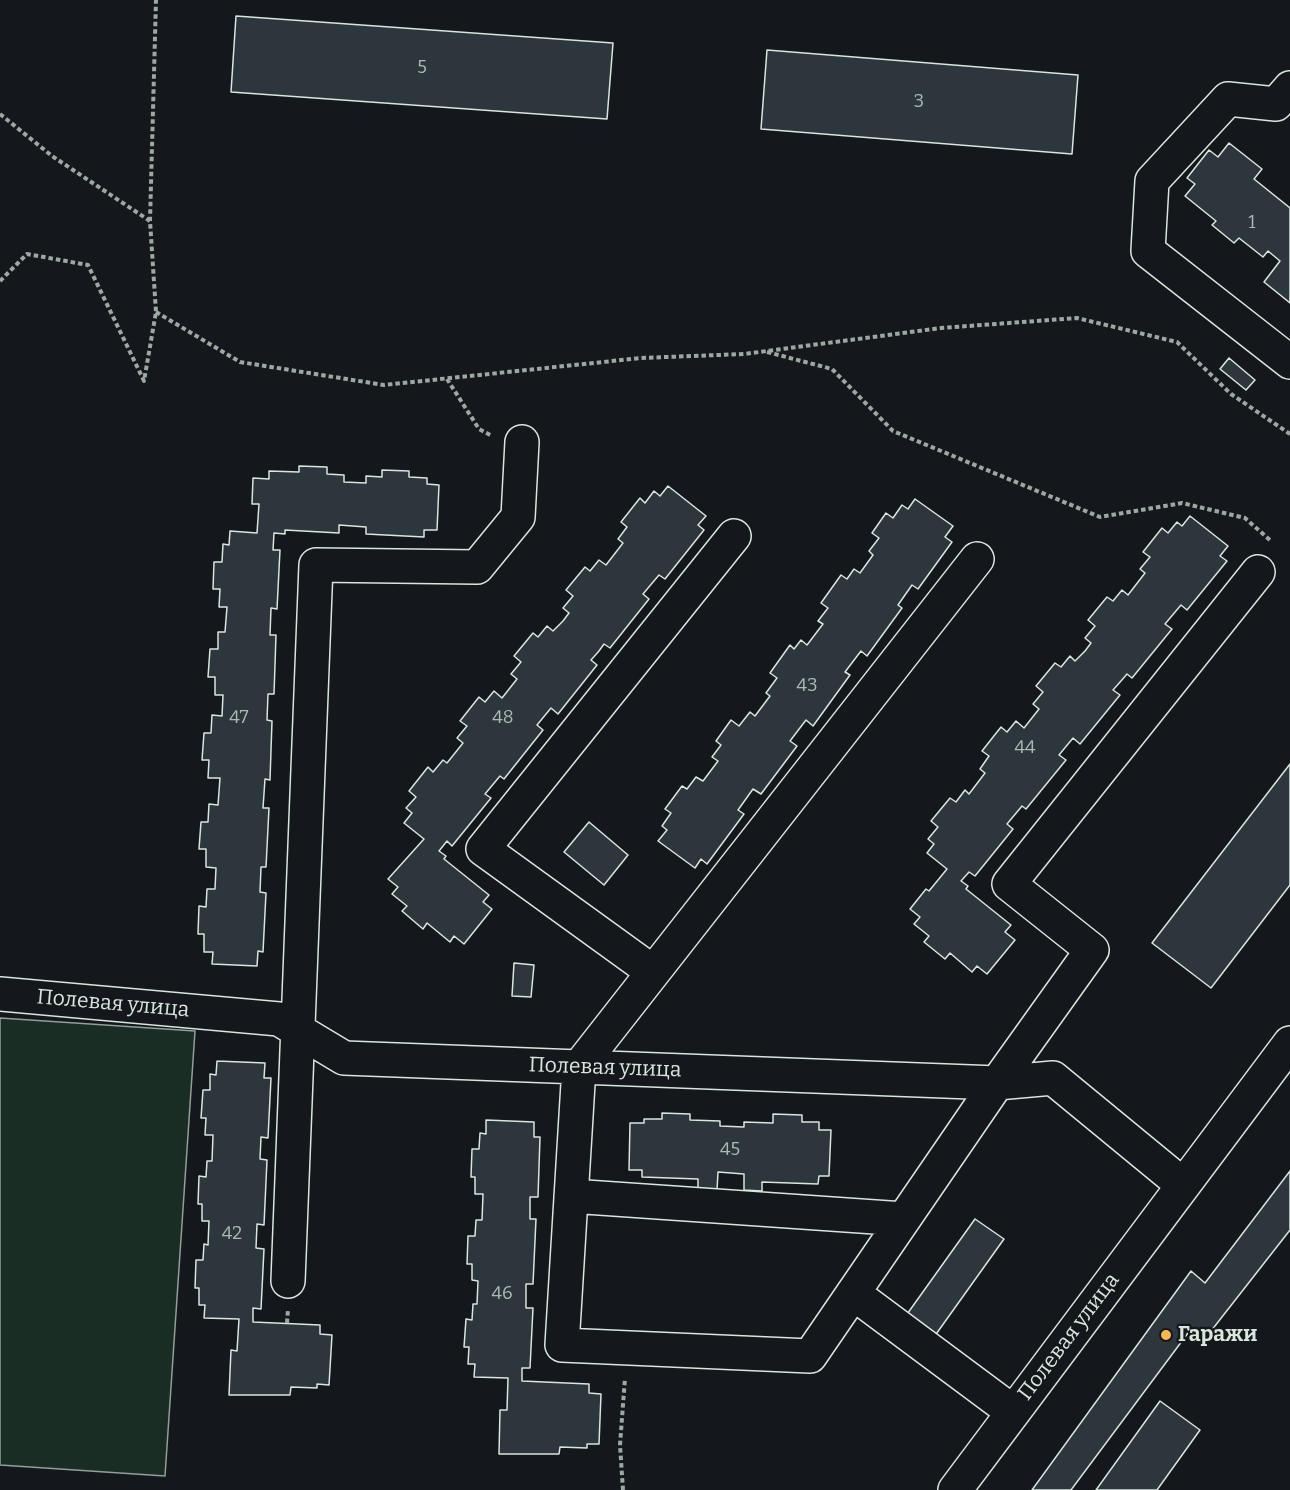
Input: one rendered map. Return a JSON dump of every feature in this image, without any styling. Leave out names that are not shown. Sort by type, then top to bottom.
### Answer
[{"type":"street","points":[[1285,102],[1228,99],[1152,181],[1148,251],[1290,362]]},
{"type":"street","points":[[288,1281],[316,565],[477,567],[518,517],[522,442]]},
{"type":"street","points":[[653,972],[483,849],[734,536]]},
{"type":"street","points":[[977,558],[579,1067],[562,1345],[810,1356],[997,1083],[1092,950],[1009,884],[1266,559]]},
{"type":"street","name":"Полевая улица","points":[[0,994],[279,1019],[344,1058],[997,1083],[1053,1078],[1184,1185]]},
{"type":"street","name":"Полевая улица","points":[[955,1490],[1290,1042]]},
{"type":"street","points":[[571,1196],[904,1219]]},
{"type":"street","points":[[853,1293],[1013,1412]]},
{"type":"path","points":[[0,281],[27,254],[88,265],[144,381],[156,312],[150,221],[156,0]]},
{"type":"path","points":[[0,114],[52,156],[150,221]]},
{"type":"path","points":[[156,312],[240,362],[384,385],[641,358],[763,351],[941,328],[1077,318],[1177,342],[1231,394],[1290,434]]},
{"type":"path","points":[[763,351],[832,369],[893,431],[1100,518],[1182,503],[1245,518],[1266,559]]},
{"type":"path","points":[[447,379],[479,429],[501,441],[522,442]]},
{"type":"path","points":[[623,1490],[620,1445],[627,1348]]},
{"type":"green space","points":[[0,1018],[195,1031],[165,1476],[0,1465]]},
{"type":"building","points":[[236,16],[613,43],[607,119],[231,92]]},
{"type":"building","points":[[767,50],[1078,75],[1072,154],[761,129]]},
{"type":"building","points":[[1229,143],[1262,169],[1254,179],[1290,208],[1290,303],[1264,282],[1280,261],[1268,251],[1263,257],[1239,238],[1234,243],[1212,225],[1216,221],[1185,196],[1195,184],[1187,178],[1209,150],[1218,157]]},
{"type":"building","points":[[1229,358],[1255,380],[1246,390],[1220,369]]},
{"type":"building","points":[[299,466],[327,467],[327,474],[344,475],[344,482],[366,483],[366,476],[382,477],[382,470],[409,471],[409,477],[427,478],[427,484],[439,485],[437,530],[424,530],[424,537],[366,534],[366,527],[339,525],[339,533],[285,530],[285,534],[274,533],[273,550],[280,550],[277,609],[271,608],[270,635],[276,635],[274,694],[268,694],[267,720],[272,721],[270,780],[265,779],[263,808],[269,808],[266,867],[261,867],[260,892],[266,893],[263,952],[258,951],[257,966],[212,964],[213,952],[204,952],[204,934],[198,934],[199,906],[206,907],[207,889],[215,889],[216,868],[206,867],[206,849],[199,849],[201,822],[208,822],[209,804],[218,805],[220,778],[208,778],[209,760],[202,760],[204,733],[211,733],[212,715],[222,716],[223,695],[215,695],[215,677],[208,677],[210,649],[218,649],[218,632],[225,632],[227,607],[219,607],[220,589],[213,589],[214,562],[222,562],[223,544],[229,545],[230,531],[257,533],[259,504],[252,504],[253,478],[269,479],[269,471],[299,472]]},
{"type":"building","points":[[668,486],[706,516],[698,525],[704,530],[665,579],[659,575],[643,594],[649,599],[610,648],[604,644],[591,660],[597,665],[558,714],[551,708],[537,725],[543,730],[504,779],[500,776],[485,794],[491,798],[452,846],[447,841],[439,851],[446,856],[444,859],[489,895],[483,902],[492,909],[464,944],[454,936],[450,942],[427,923],[423,929],[402,911],[407,906],[392,894],[398,887],[388,879],[424,839],[404,823],[412,813],[406,808],[416,797],[409,791],[428,767],[433,772],[443,760],[447,763],[463,743],[457,738],[467,726],[460,721],[479,697],[485,702],[494,691],[502,698],[517,679],[511,674],[521,662],[514,656],[533,633],[538,637],[547,626],[553,631],[563,621],[569,613],[563,608],[573,596],[566,590],[585,567],[590,571],[599,560],[606,565],[623,543],[618,539],[627,527],[621,522],[640,498],[645,503],[654,491],[660,496]]},
{"type":"building","points":[[915,499],[953,526],[945,537],[952,542],[918,589],[912,585],[898,605],[902,608],[867,656],[861,651],[845,672],[850,675],[813,726],[806,720],[790,741],[797,746],[761,794],[753,789],[738,810],[744,814],[707,864],[701,859],[695,868],[658,841],[667,830],[662,826],[671,813],[665,809],[682,786],[687,789],[696,777],[703,781],[718,761],[712,757],[721,745],[716,741],[731,720],[739,726],[750,712],[755,716],[770,696],[766,693],[777,678],[770,673],[790,645],[794,649],[801,640],[807,645],[823,624],[818,621],[828,608],[821,603],[841,575],[847,579],[854,569],[860,573],[873,555],[869,551],[879,538],[872,533],[886,513],[893,518],[902,505],[908,509]]},
{"type":"building","points":[[1190,516],[1228,546],[1220,556],[1227,561],[1187,610],[1181,605],[1165,624],[1172,629],[1132,678],[1127,674],[1113,690],[1120,695],[1080,744],[1073,738],[1059,755],[1066,760],[1026,809],[1022,806],[1007,824],[1013,829],[975,876],[969,872],[961,881],[968,886],[966,889],[1011,925],[1005,932],[1015,940],[987,974],[977,966],[972,972],[950,953],[945,959],[924,942],[929,936],[914,924],[920,917],[910,909],[926,889],[929,891],[947,869],[927,853],[934,844],[928,839],[938,827],[931,821],[950,798],[956,802],[965,790],[969,794],[985,773],[980,769],[989,756],[982,751],[1001,727],[1007,732],[1016,721],[1024,728],[1039,709],[1033,704],[1043,692],[1036,686],[1055,663],[1061,667],[1070,656],[1075,661],[1085,651],[1091,643],[1085,638],[1095,626],[1088,620],[1107,597],[1113,601],[1122,590],[1128,595],[1145,573],[1140,569],[1150,557],[1143,552],[1162,528],[1168,533],[1177,522],[1182,526]]},
{"type":"building","points":[[1290,764],[1290,885],[1211,988],[1152,943]]},
{"type":"building","points":[[589,822],[628,855],[604,885],[564,852]]},
{"type":"building","points":[[514,963],[534,965],[531,997],[512,996]]},
{"type":"building","points":[[217,1061],[265,1063],[264,1078],[271,1078],[268,1138],[261,1137],[260,1159],[267,1160],[264,1225],[257,1224],[256,1248],[264,1249],[261,1309],[253,1308],[253,1322],[320,1325],[320,1334],[332,1335],[329,1385],[317,1384],[317,1388],[291,1387],[290,1395],[229,1395],[231,1350],[237,1351],[239,1319],[204,1318],[205,1305],[199,1305],[199,1288],[195,1288],[196,1260],[203,1260],[204,1244],[208,1245],[209,1221],[202,1221],[202,1204],[198,1204],[199,1176],[206,1177],[207,1161],[212,1161],[213,1135],[205,1135],[206,1118],[201,1118],[203,1090],[210,1090],[210,1074],[216,1075]]},
{"type":"building","points":[[662,1113],[690,1114],[690,1120],[720,1121],[720,1126],[744,1127],[744,1122],[773,1123],[773,1114],[802,1115],[802,1122],[819,1122],[819,1130],[831,1130],[829,1176],[819,1176],[818,1184],[762,1182],[762,1191],[744,1190],[744,1174],[718,1172],[717,1190],[698,1190],[698,1179],[642,1177],[642,1170],[629,1170],[630,1123],[644,1123],[644,1119],[662,1119]]},
{"type":"building","points":[[486,1120],[534,1122],[534,1137],[540,1137],[538,1197],[530,1197],[530,1219],[536,1219],[533,1284],[526,1284],[526,1308],[533,1308],[530,1368],[522,1368],[522,1381],[589,1384],[589,1393],[601,1394],[599,1444],[587,1444],[587,1448],[560,1447],[559,1454],[499,1454],[500,1410],[507,1410],[508,1378],[474,1377],[475,1364],[468,1364],[469,1347],[464,1347],[466,1319],[472,1320],[473,1304],[477,1304],[478,1281],[472,1280],[472,1264],[467,1264],[468,1236],[475,1236],[476,1220],[482,1220],[483,1194],[475,1194],[475,1177],[471,1177],[472,1149],[479,1149],[480,1133],[486,1134]]},
{"type":"building","name":"Гаражи","points":[[1290,1171],[1290,1230],[1204,1340],[1191,1329],[1071,1490],[1032,1490],[1191,1271],[1205,1283]]},
{"type":"building","points":[[975,1219],[1004,1239],[934,1337],[905,1317]]},
{"type":"building","points":[[1160,1401],[1200,1430],[1157,1490],[1096,1490]]},
{"type":"place","name":"Гаражи","points":[[1166,1335]]}]
